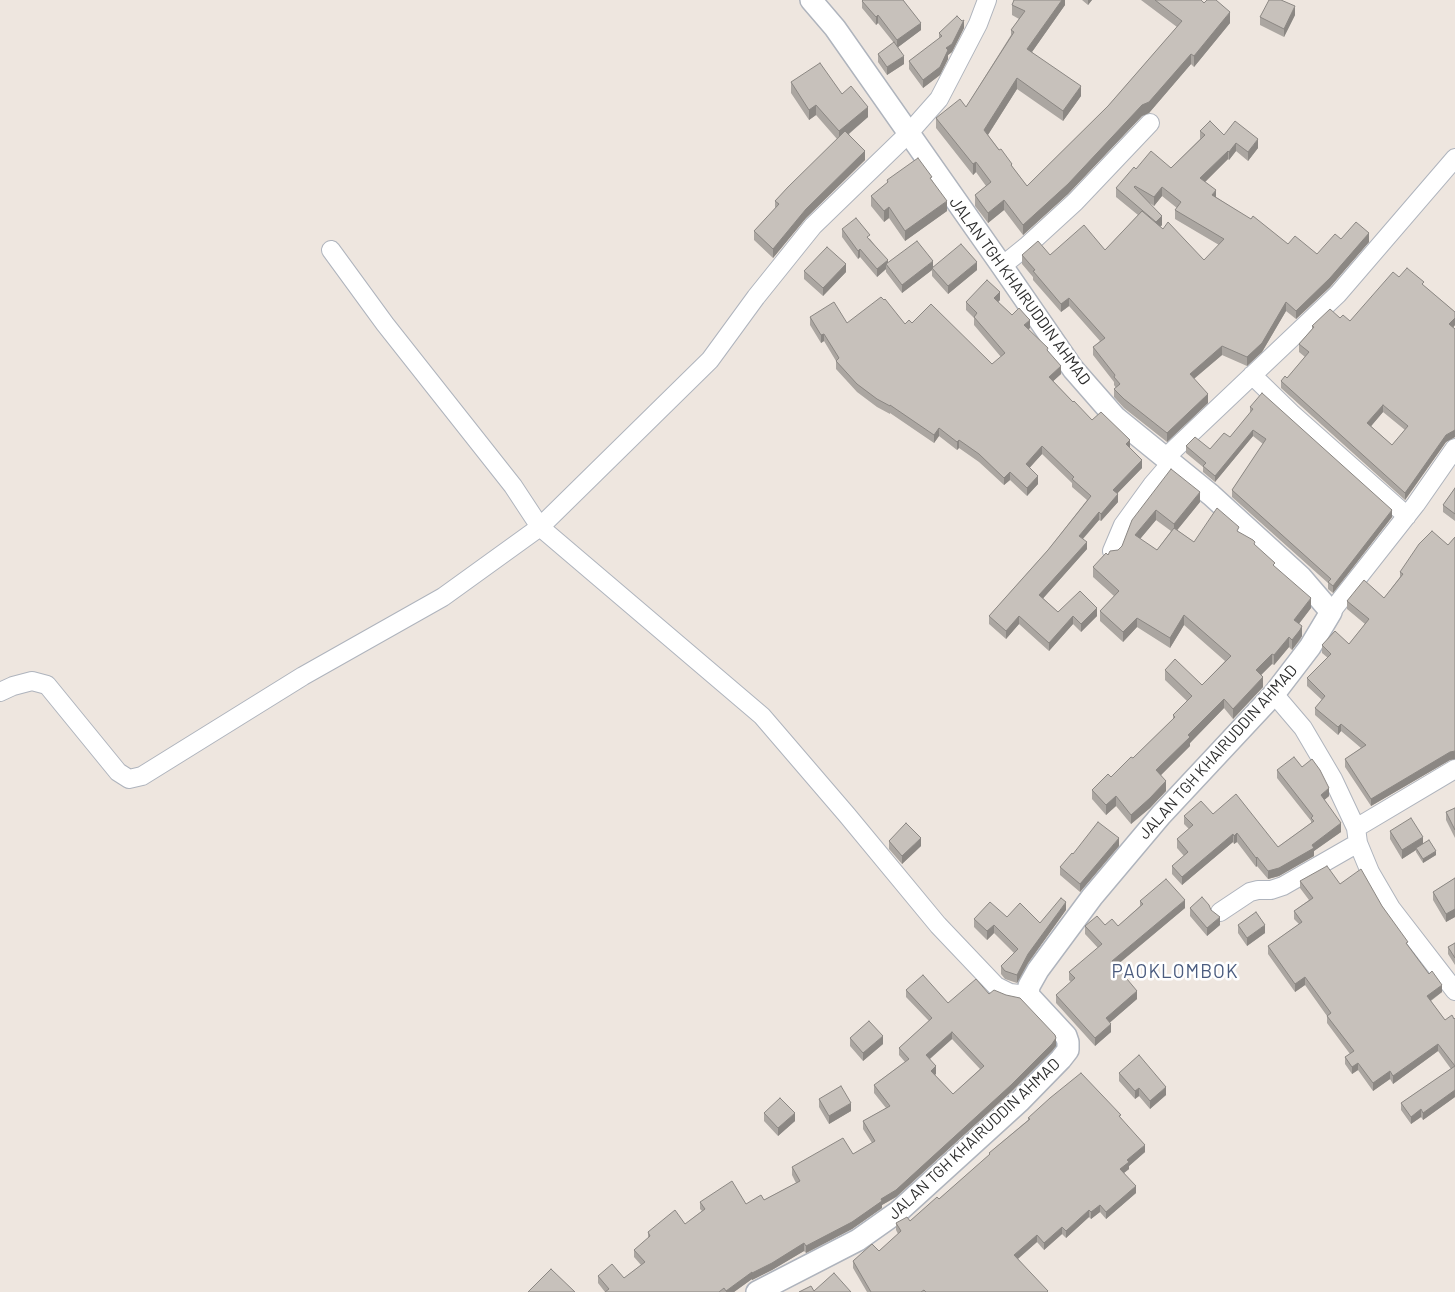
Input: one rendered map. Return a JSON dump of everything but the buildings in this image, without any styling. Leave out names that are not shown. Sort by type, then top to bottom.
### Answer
[{"type":"street","name":"JALAN TGH KHAIRUDDIN AHMAD","points":[[757,1292],[858,1240],[899,1211],[1020,1100],[1061,1059],[1068,1050],[1066,1036],[1028,994],[1029,986],[1038,970],[1092,898],[1161,815],[1274,694],[1310,647],[1331,612],[1301,577],[1211,495],[1115,417],[1072,369],[835,28],[811,0]]},
{"type":"street","points":[[0,692],[32,680],[47,685],[118,772],[130,779],[142,776],[302,676],[443,597],[540,526],[710,360],[756,297],[813,226],[908,134],[939,99],[978,24],[987,0]]},
{"type":"street","points":[[1002,266],[1028,245],[1074,202],[1150,123]]},
{"type":"street","points":[[1112,551],[1123,525],[1168,461],[1252,375],[1338,294],[1455,158]]},
{"type":"street","points":[[331,250],[386,324],[513,486],[540,526],[762,716],[848,815],[938,926],[996,986],[1010,993],[1028,994]]},
{"type":"street","points":[[1252,375],[1291,413],[1407,516]]},
{"type":"street","points":[[1331,612],[1407,516],[1455,448]]},
{"type":"street","points":[[1274,694],[1303,728],[1333,778],[1370,872],[1392,908],[1455,991]]},
{"type":"street","points":[[1220,912],[1250,892],[1271,890],[1283,886],[1455,769]]},
{"type":"district","name":"PAOKLOMBOK","points":[[1175,972]]}]
